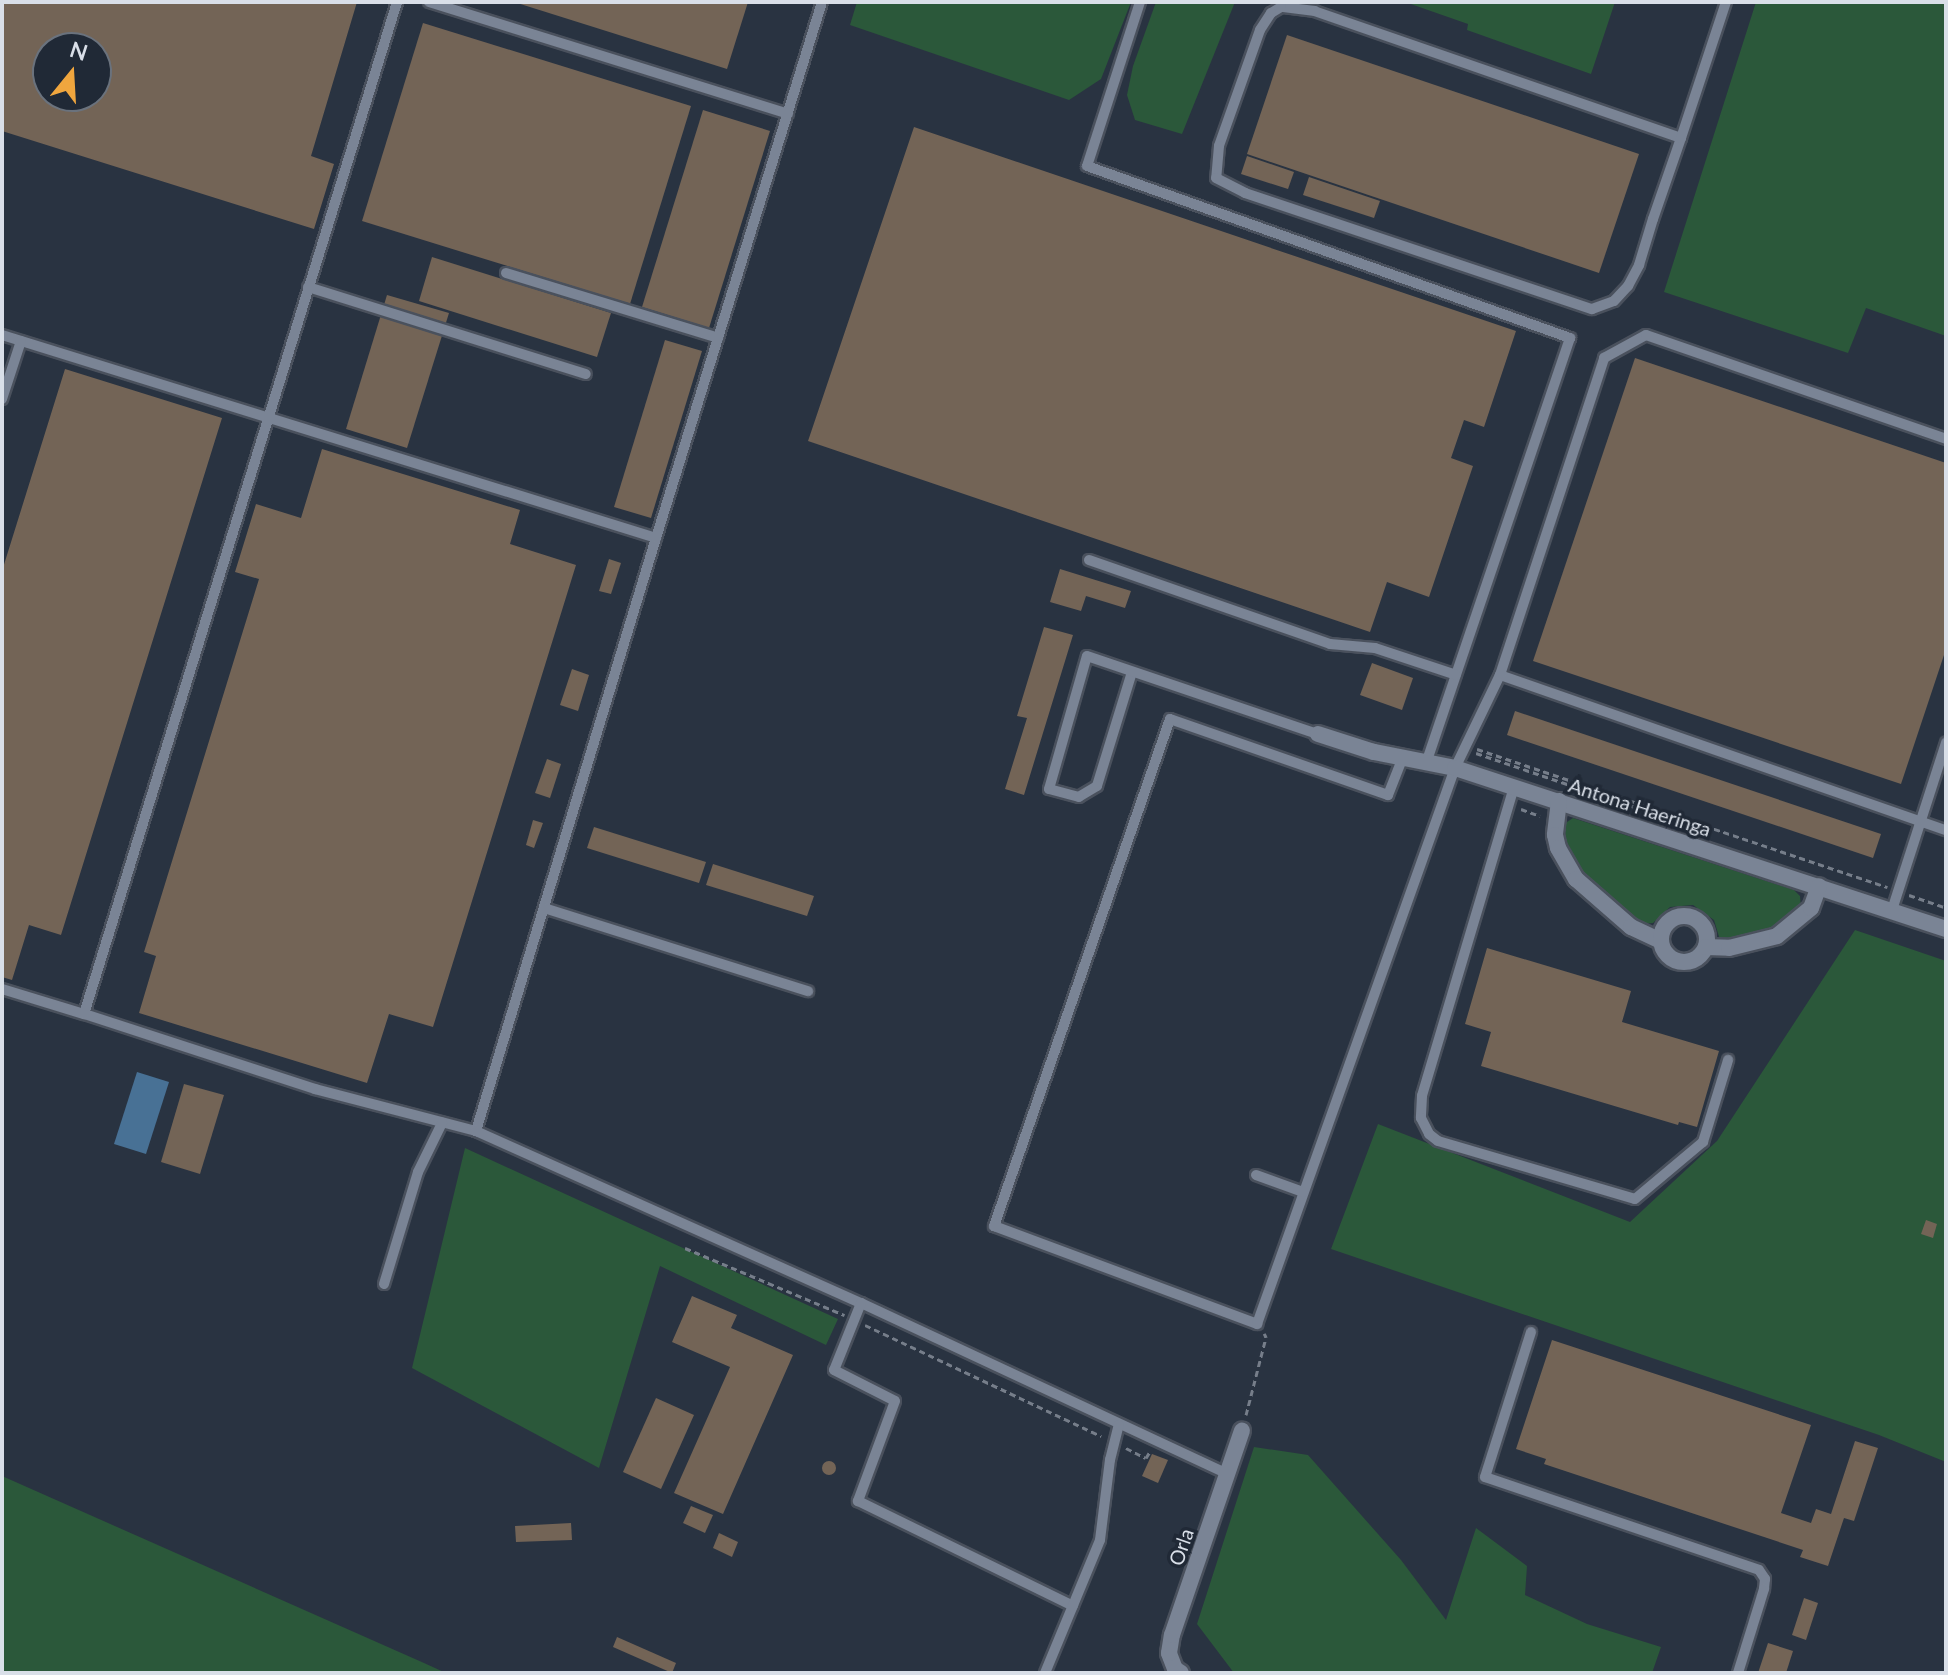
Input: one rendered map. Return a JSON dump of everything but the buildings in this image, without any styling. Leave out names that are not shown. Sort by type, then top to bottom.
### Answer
[{"type":"street","name":"Antona Haeringa","points":[[1318,734],[1455,768],[1946,929]]},
{"type":"street","points":[[1559,801],[1555,835],[1558,848],[1576,879],[1631,927],[1661,941],[1669,957],[1683,962],[1698,957],[1706,947],[1706,931],[1690,917],[1669,922],[1661,941]]},
{"type":"street","points":[[1706,947],[1729,948],[1777,936],[1806,914],[1819,886]]},
{"type":"street","name":"Orla","points":[[1181,1673],[1175,1669],[1169,1653],[1172,1635],[1242,1431]]},
{"type":"lane","points":[[84,1014],[397,2]]},
{"type":"lane","points":[[429,2],[788,114]]},
{"type":"lane","points":[[476,1131],[822,2]]},
{"type":"lane","points":[[1681,138],[1315,11],[1281,7],[1271,13],[1260,30],[1219,146],[1216,178],[1275,204],[1592,309],[1614,301],[1628,286],[1639,265],[1726,2]]},
{"type":"lane","points":[[1139,6],[1087,166],[1570,338],[1427,760]]},
{"type":"lane","points":[[506,273],[718,338]]},
{"type":"lane","points":[[308,287],[586,374]]},
{"type":"lane","points":[[2,335],[656,538]]},
{"type":"lane","points":[[1403,757],[1388,795],[1170,719],[994,1226],[1257,1324],[1455,768],[1500,675],[1604,358],[1646,335],[1946,439]]},
{"type":"lane","points":[[2,399],[21,341]]},
{"type":"lane","points":[[1089,560],[1330,644],[1375,648],[1456,675]]},
{"type":"lane","points":[[1132,672],[1097,786],[1091,793],[1079,797],[1049,789],[1087,656],[1318,734]]},
{"type":"lane","points":[[1500,675],[1946,830]]},
{"type":"lane","points":[[1892,910],[1946,743]]},
{"type":"lane","points":[[1514,787],[1422,1096],[1421,1118],[1429,1134],[1438,1141],[1635,1199],[1703,1142],[1728,1060]]},
{"type":"lane","points":[[544,908],[808,991]]},
{"type":"lane","points":[[2,989],[315,1089],[476,1131],[861,1303],[1227,1474]]},
{"type":"lane","points":[[384,1284],[418,1172],[442,1123]]},
{"type":"lane","points":[[1256,1175],[1303,1192]]},
{"type":"lane","points":[[861,1303],[834,1370],[895,1401],[858,1501],[1073,1606]]},
{"type":"lane","points":[[1531,1332],[1485,1477],[1759,1570],[1765,1579],[1764,1589],[1738,1673]]},
{"type":"lane","points":[[1045,1673],[1100,1540],[1113,1442],[1119,1425]]},
{"type":"path","points":[[1466,745],[1946,908]]},
{"type":"path","points":[[685,1248],[854,1320],[1146,1458],[1154,1442]]},
{"type":"path","points":[[1242,1431],[1266,1337],[1257,1324]]},
{"type":"green space","points":[[857,2],[1131,2],[1101,79],[1069,100],[850,25]]},
{"type":"green space","points":[[1156,2],[1235,2],[1182,134],[1135,120],[1127,95],[1133,66]]},
{"type":"green space","points":[[1405,2],[1615,2],[1591,74],[1467,30],[1468,24]]},
{"type":"green space","points":[[1756,2],[1946,2],[1946,336],[1866,308],[1848,353],[1664,292]]},
{"type":"green space","points":[[1573,818],[1794,890],[1800,896],[1801,908],[1794,917],[1770,930],[1732,940],[1720,940],[1714,920],[1693,905],[1670,907],[1653,923],[1643,924],[1583,873],[1563,835],[1564,824]]},
{"type":"green space","points":[[1855,930],[1946,961],[1946,1462],[1879,1435],[1331,1249],[1378,1124],[1630,1222],[1717,1141]]},
{"type":"green space","points":[[465,1148],[838,1319],[826,1345],[660,1266],[599,1468],[412,1368]]},
{"type":"green space","points":[[1254,1447],[1308,1455],[1401,1560],[1446,1620],[1476,1528],[1527,1566],[1525,1595],[1587,1624],[1661,1647],[1652,1673],[1234,1673],[1197,1624]]},
{"type":"green space","points":[[2,1476],[424,1663],[446,1673],[2,1673]]},
{"type":"water","points":[[137,1072],[169,1082],[146,1154],[114,1144]]}]
